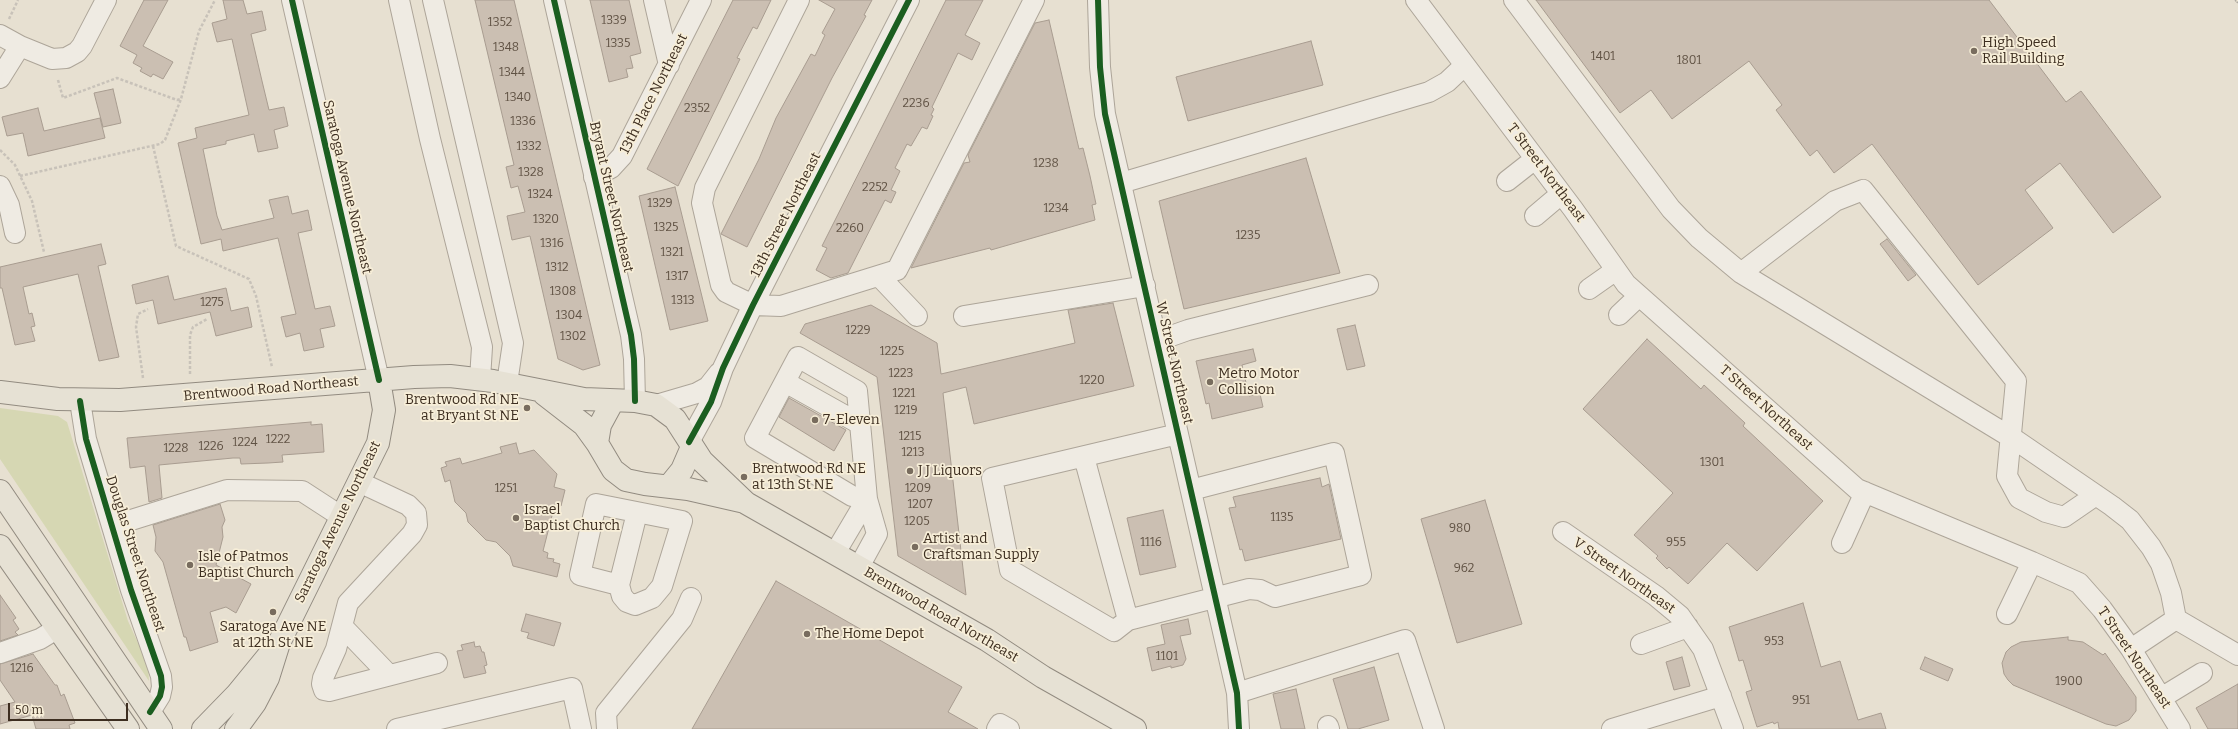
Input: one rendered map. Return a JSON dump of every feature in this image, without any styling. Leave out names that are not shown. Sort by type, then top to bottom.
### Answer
[{"type":"main road","name":"Brentwood Road Northeast","points":[[0,392],[80,401],[142,399],[439,376],[480,378],[507,383],[540,392],[613,401]]},
{"type":"main road","name":"Saratoga Avenue Northeast","points":[[236,729],[255,703],[268,678],[279,643],[378,443],[382,428],[384,404],[379,380]]},
{"type":"main road","name":"Brentwood Road Northeast","points":[[540,392],[575,417],[597,442]]},
{"type":"main road","points":[[613,401],[635,401],[656,405],[675,419],[690,445],[682,470],[660,486],[632,482],[617,474],[610,466],[597,442],[600,425],[613,401]]},
{"type":"main road","name":"Brentwood Road Northeast","points":[[690,445],[705,464],[746,503],[987,640],[1043,676],[1135,729]]},
{"type":"main road","name":"Brentwood Road Northeast","points":[[660,486],[688,489],[746,503]]},
{"type":"main road","points":[[0,491],[155,721]]},
{"type":"main road","points":[[0,546],[128,729]]},
{"type":"main road","name":"Saratoga Avenue Northeast","points":[[203,729],[237,694],[279,643]]},
{"type":"street","points":[[4,27],[20,46],[52,59],[66,58],[72,56],[82,46],[106,0]]},
{"type":"street","name":"Saratoga Avenue Northeast","points":[[292,0],[379,380]]},
{"type":"street","points":[[399,0],[430,139],[482,347],[480,378]]},
{"type":"street","points":[[433,0],[513,344],[507,383]]},
{"type":"street","name":"Bryant Street Northeast","points":[[554,0],[632,342],[636,378],[635,401]]},
{"type":"street","points":[[654,0],[669,65]]},
{"type":"street","name":"13th Place Northeast","points":[[594,177],[611,168],[622,156],[701,0]]},
{"type":"street","points":[[799,0],[705,188],[702,203],[722,285],[726,292],[753,305],[781,306],[897,270],[1034,0]]},
{"type":"street","name":"13th Street Northeast","points":[[690,445],[711,402],[723,368],[753,305],[909,0]]},
{"type":"street","name":"W Street Northeast","points":[[1098,0],[1103,98],[1121,184],[1237,693],[1239,729]]},
{"type":"street","name":"T Street Northeast","points":[[1416,0],[1561,194],[1626,284],[1857,489],[2032,562],[2078,584],[2102,609],[2131,649],[2180,729]]},
{"type":"street","points":[[1514,0],[1671,209],[1699,238],[1741,273],[2010,436],[2130,520],[2151,547],[2161,564],[2171,593],[2176,619],[2238,655]]},
{"type":"street","points":[[0,78],[20,46]]},
{"type":"street","points":[[1121,184],[1429,92],[1447,82],[1464,66]]},
{"type":"street","points":[[1507,181],[1535,159]]},
{"type":"street","points":[[0,186],[9,205],[15,232]]},
{"type":"street","points":[[1741,273],[1835,201],[1863,190],[2016,381],[2007,476],[2019,498],[2046,512],[2064,517],[2096,495]]},
{"type":"street","points":[[1535,216],[1561,194]]},
{"type":"street","points":[[1589,289],[1616,270]]},
{"type":"street","points":[[879,276],[917,316]]},
{"type":"street","points":[[1157,342],[1188,330],[1368,285]]},
{"type":"street","points":[[964,316],[1145,286]]},
{"type":"street","points":[[1619,315],[1639,296]]},
{"type":"street","points":[[859,567],[877,534],[867,499],[857,391],[798,357],[755,438],[852,496],[867,499]]},
{"type":"street","name":"13th Street Northeast","points":[[656,405],[686,397],[701,391],[711,383],[723,368]]},
{"type":"street","points":[[785,382],[860,424]]},
{"type":"street","name":"Douglas Street Northeast","points":[[80,401],[83,428],[130,590],[161,676],[162,688],[155,721]]},
{"type":"street","points":[[1178,434],[992,478],[1010,570],[1114,631],[1128,620],[1249,589],[1260,590],[1275,596],[1361,575],[1334,453],[1191,490]]},
{"type":"street","points":[[1084,457],[1128,620]]},
{"type":"street","points":[[359,482],[408,505],[416,513],[416,525],[412,534],[348,603],[336,649],[322,684],[324,690],[329,691],[437,663]]},
{"type":"street","points":[[619,585],[580,575],[596,504],[643,514],[682,521],[662,586],[652,598],[635,605],[627,602],[622,596],[619,585],[643,514],[660,486]]},
{"type":"street","points":[[112,526],[227,490],[302,491],[342,517]]},
{"type":"street","points":[[1842,543],[1864,492]]},
{"type":"street","points":[[835,553],[867,499]]},
{"type":"street","name":"V Street Northeast","points":[[1563,532],[1662,601],[1680,616],[1703,649],[1733,729]]},
{"type":"street","points":[[2007,614],[2032,562]]},
{"type":"street","points":[[607,729],[606,713],[682,619],[691,598]]},
{"type":"street","points":[[2131,649],[2176,619]]},
{"type":"street","points":[[342,626],[389,675]]},
{"type":"street","points":[[1641,644],[1688,626]]},
{"type":"street","points":[[0,653],[40,639],[58,628]]},
{"type":"street","points":[[1237,693],[1405,640],[1434,729]]},
{"type":"street","points":[[2161,698],[2202,673]]},
{"type":"street","points":[[397,729],[466,721],[572,688],[581,729]]},
{"type":"street","points":[[1612,729],[1721,696]]},
{"type":"street","points":[[998,729],[1000,724],[1009,729]]},
{"type":"path","points":[[4,27],[18,0]]},
{"type":"path","points":[[20,176],[152,146],[160,144],[165,140],[181,99],[199,31],[216,0]]},
{"type":"path","points":[[58,80],[63,98],[117,78],[177,100],[181,99]]},
{"type":"path","points":[[152,146],[176,246],[249,279],[256,296],[272,367]]},
{"type":"path","points":[[0,150],[10,159],[32,201],[44,252]]},
{"type":"path","points":[[143,378],[136,327],[138,314],[148,308]]},
{"type":"path","points":[[190,374],[188,342],[190,335],[193,327],[207,318]]},
{"type":"green space","points":[[0,408],[58,416],[67,422],[128,621],[148,665],[149,681],[0,459]]},
{"type":"building","points":[[144,0],[168,0],[143,46],[173,62],[163,79],[153,74],[151,77],[140,71],[142,68],[133,63],[137,55],[120,46]]},
{"type":"building","points":[[223,0],[243,0],[247,14],[262,11],[266,30],[251,34],[269,110],[284,107],[288,126],[274,130],[278,148],[258,152],[254,134],[226,141],[226,144],[203,149],[217,216],[222,230],[274,218],[269,200],[288,196],[292,214],[308,210],[312,230],[298,233],[315,309],[330,306],[335,326],[320,329],[324,347],[304,351],[300,333],[286,337],[281,317],[296,314],[278,238],[223,251],[221,239],[201,244],[178,143],[197,138],[195,128],[249,115],[232,39],[217,42],[212,23],[227,19]]},
{"type":"building","points":[[475,0],[514,0],[600,365],[583,370],[558,359],[530,236],[512,240],[507,216],[525,212],[518,186],[511,188],[506,167],[514,165]]},
{"type":"building","points":[[590,0],[629,0],[641,53],[630,56],[633,68],[626,69],[628,77],[609,82]]},
{"type":"building","points":[[733,0],[771,0],[757,29],[753,27],[737,58],[740,59],[678,186],[647,169]]},
{"type":"building","points":[[819,0],[872,0],[864,15],[866,16],[832,78],[747,247],[721,234],[759,159],[776,118],[811,54],[815,56],[825,35],[822,33],[835,9]]},
{"type":"building","points":[[946,0],[983,0],[965,35],[980,43],[972,60],[958,53],[932,107],[934,109],[931,115],[933,116],[927,129],[922,127],[911,146],[907,144],[895,168],[900,171],[891,190],[896,192],[891,203],[885,200],[848,273],[831,278],[816,270],[827,248],[822,246]]},
{"type":"building","points":[[1536,0],[1989,0],[2066,102],[2081,91],[2161,197],[2113,233],[2060,163],[2025,190],[2053,228],[1978,285],[1872,144],[1834,173],[1817,150],[1810,156],[1776,110],[1782,105],[1749,61],[1672,119],[1651,90],[1620,113]]},
{"type":"building","points":[[1049,20],[1079,149],[1083,148],[1090,176],[1096,204],[1092,205],[1095,220],[991,250],[990,248],[911,268],[964,163],[970,162],[968,155],[1035,23]]},
{"type":"building","points":[[1311,41],[1323,85],[1188,121],[1176,77]]},
{"type":"building","points":[[113,89],[121,123],[103,127],[94,93]]},
{"type":"building","points":[[38,108],[44,131],[100,118],[105,138],[28,156],[23,133],[7,136],[2,117]]},
{"type":"building","points":[[1306,158],[1340,273],[1184,309],[1159,201]]},
{"type":"building","points":[[675,187],[708,321],[670,330],[639,196]]},
{"type":"building","points":[[1887,239],[1916,275],[1908,281],[1880,244]]},
{"type":"building","points":[[101,244],[106,264],[98,266],[119,357],[99,361],[78,274],[23,287],[29,314],[32,313],[35,326],[31,327],[35,341],[15,345],[2,288],[0,288],[0,267]]},
{"type":"building","points":[[168,276],[174,300],[226,288],[231,311],[248,307],[252,327],[216,336],[210,312],[158,324],[153,300],[136,304],[132,285]]},
{"type":"building","points":[[1113,303],[1134,386],[974,424],[966,387],[943,393],[966,595],[898,556],[877,377],[800,333],[805,324],[871,305],[937,343],[941,374],[1075,343],[1068,310]]},
{"type":"building","points":[[1355,325],[1365,366],[1347,370],[1337,329]]},
{"type":"building","points":[[1647,339],[1701,389],[1704,385],[1745,423],[1743,426],[1823,501],[1757,571],[1727,543],[1688,584],[1669,567],[1667,569],[1656,558],[1658,556],[1634,535],[1673,493],[1583,409]]},
{"type":"building","points":[[1253,349],[1256,361],[1242,365],[1249,396],[1260,394],[1263,407],[1212,419],[1209,403],[1206,404],[1196,361]]},
{"type":"building","name":"7-Eleven","points":[[789,398],[846,430],[834,451],[779,417]]},
{"type":"building","points":[[311,422],[311,425],[322,424],[324,452],[282,455],[283,462],[241,464],[240,458],[233,458],[159,465],[162,498],[149,502],[145,466],[130,468],[127,438]]},
{"type":"building","points":[[516,443],[519,454],[534,450],[557,474],[554,487],[565,490],[561,506],[555,504],[543,551],[548,553],[547,558],[554,559],[553,562],[560,564],[557,577],[513,566],[510,556],[496,542],[486,540],[468,522],[466,513],[455,502],[450,480],[445,482],[441,468],[447,466],[445,462],[460,458],[462,464],[502,453],[500,447]]},
{"type":"building","points":[[1320,478],[1322,487],[1329,484],[1341,539],[1245,561],[1242,549],[1240,550],[1229,508],[1236,507],[1233,497]]},
{"type":"building","points":[[1485,500],[1522,624],[1457,643],[1421,519]]},
{"type":"building","points":[[220,504],[225,520],[222,527],[223,537],[216,565],[251,584],[236,613],[226,607],[210,612],[218,642],[190,651],[186,637],[184,637],[163,562],[155,551],[156,537],[153,525]]},
{"type":"building","points":[[1163,510],[1176,567],[1140,575],[1127,518]]},
{"type":"building","name":"The Home Depot","points":[[776,581],[962,687],[948,712],[978,729],[692,729]]},
{"type":"building","points":[[0,595],[16,618],[13,620],[19,629],[15,632],[18,635],[0,641]]},
{"type":"building","points":[[1803,603],[1821,667],[1840,661],[1858,720],[1881,713],[1886,729],[1779,729],[1778,722],[1757,727],[1746,692],[1752,690],[1743,660],[1739,661],[1729,627]]},
{"type":"building","points":[[526,614],[561,623],[554,646],[527,638],[529,633],[521,631]]},
{"type":"building","points":[[1188,619],[1191,634],[1180,636],[1186,659],[1183,665],[1171,668],[1171,666],[1152,671],[1147,648],[1165,644],[1161,625]]},
{"type":"building","points":[[2068,637],[2068,640],[2083,642],[2103,655],[2105,653],[2136,697],[2136,711],[2129,720],[2116,726],[2106,724],[2013,685],[2004,674],[2002,663],[2006,652],[2011,647],[2021,642]]},
{"type":"building","points":[[474,642],[475,647],[480,646],[482,652],[484,652],[487,665],[484,666],[486,673],[464,678],[457,651],[463,650],[461,645]]},
{"type":"building","points":[[33,654],[55,685],[57,685],[61,696],[64,694],[75,723],[69,725],[70,729],[36,729],[32,715],[0,724],[0,706],[15,702],[0,680],[0,664]]},
{"type":"building","points":[[1682,657],[1690,686],[1674,690],[1666,662]]},
{"type":"building","points":[[1925,657],[1953,669],[1948,681],[1920,669]]},
{"type":"building","points":[[1374,667],[1389,720],[1358,729],[1348,729],[1333,679]]},
{"type":"building","points":[[2238,684],[2238,729],[2208,729],[2196,708]]},
{"type":"building","points":[[1296,689],[1305,729],[1281,729],[1273,694]]},
{"type":"cycle path","points":[[292,0],[379,380]]},
{"type":"cycle path","points":[[554,0],[631,335],[634,359],[635,401]]},
{"type":"cycle path","points":[[689,442],[711,402],[723,368],[753,305],[909,0]]},
{"type":"cycle path","points":[[1098,0],[1100,67],[1105,114],[1237,693],[1239,729]]},
{"type":"cycle path","points":[[80,401],[86,439],[131,590],[161,676],[162,687],[160,696],[150,712]]},
{"type":"place","name":"High Speed Rail Building","points":[[1974,51]]},
{"type":"place","name":"Metro Motor Collision","points":[[1210,382]]},
{"type":"place","name":"Brentwood Rd NE at Bryant St NE","points":[[527,408]]},
{"type":"place","name":"7-Eleven","points":[[815,420]]},
{"type":"place","name":"J J Liquors","points":[[910,471]]},
{"type":"place","name":"Brentwood Rd NE at 13th St NE","points":[[744,477]]},
{"type":"place","name":"Israel Baptist Church","points":[[516,518]]},
{"type":"place","name":"Artist and Craftsman Supply","points":[[915,547]]},
{"type":"place","name":"Isle of Patmos Baptist Church","points":[[190,565]]},
{"type":"place","name":"Saratoga Ave NE at 12th St NE","points":[[273,612]]},
{"type":"place","name":"The Home Depot","points":[[807,634]]}]
